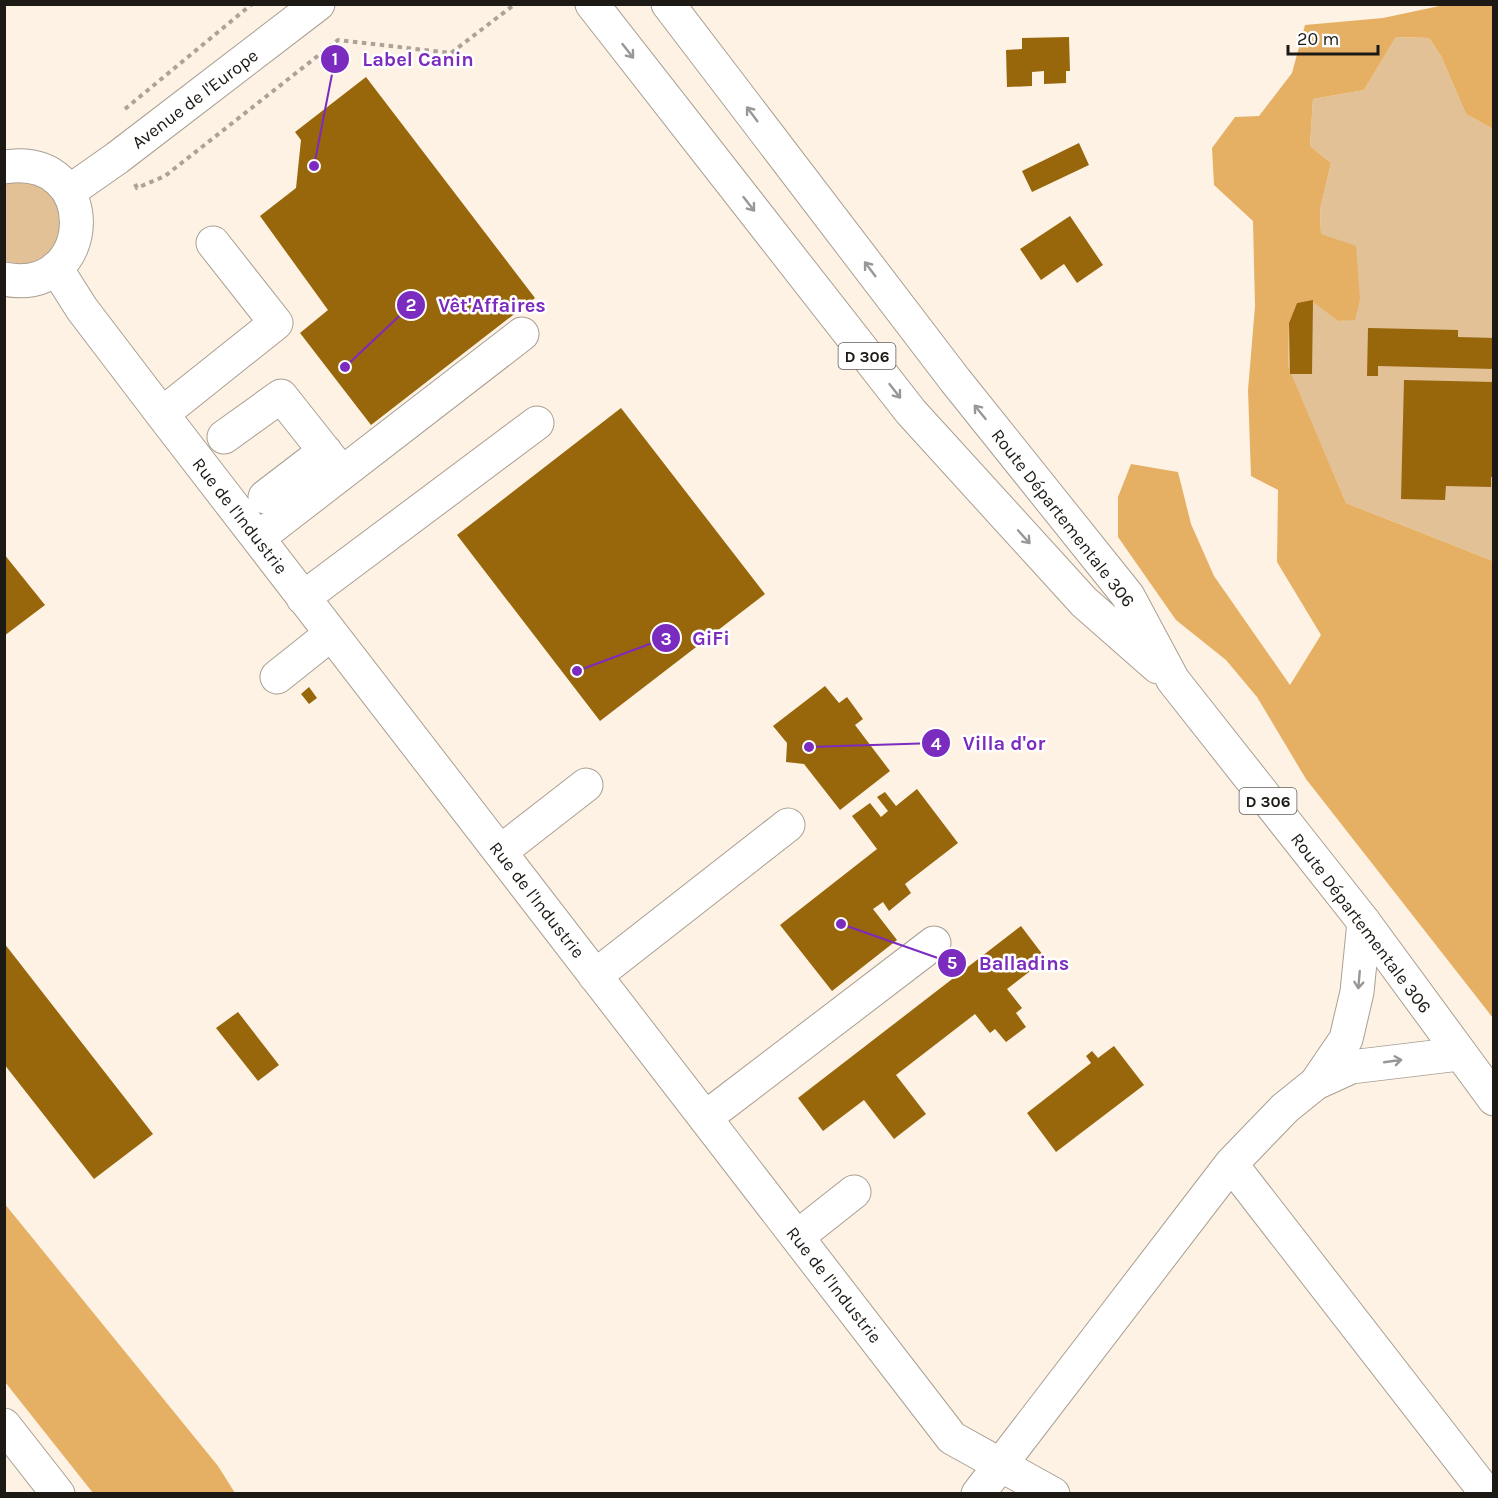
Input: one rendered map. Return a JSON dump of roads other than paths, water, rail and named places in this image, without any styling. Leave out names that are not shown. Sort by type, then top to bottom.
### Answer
[{"type":"street","name":"Avenue de l'Europe","points":[[70,191],[117,158],[318,4]]},
{"type":"street","name":"D 306","points":[[592,4],[911,412],[1084,603],[1173,680]]},
{"type":"street","name":"Route Départementale 306","points":[[668,4],[906,316],[1128,596],[1173,680],[1364,922],[1494,1099]]},
{"type":"street","points":[[4,167],[19,164],[38,167],[54,176],[70,191],[77,216],[77,231],[73,245],[66,258],[56,268],[43,276],[29,280],[4,279]]},
{"type":"street","points":[[162,414],[276,323],[213,243]]},
{"type":"street","name":"Rue de l'Industrie","points":[[56,268],[82,309],[162,414],[952,1438],[1053,1494]]},
{"type":"street","points":[[265,497],[334,462],[522,334]]},
{"type":"street","points":[[224,437],[281,396],[334,462]]},
{"type":"street","points":[[303,598],[537,423]]},
{"type":"street","points":[[258,538],[334,462]]},
{"type":"street","points":[[277,677],[331,634]]},
{"type":"street","points":[[500,852],[586,785]]},
{"type":"street","points":[[595,976],[788,825]]},
{"type":"street","points":[[1316,1083],[1346,1039],[1358,992],[1364,922]]},
{"type":"street","points":[[705,1118],[934,943]]},
{"type":"street","points":[[978,1494],[1231,1164],[1285,1108],[1316,1083],[1351,1067],[1459,1054]]},
{"type":"street","points":[[1231,1164],[1487,1494]]},
{"type":"street","points":[[797,1237],[854,1192]]},
{"type":"street","points":[[4,1425],[58,1494]]},
{"type":"place","name":"Label Canin","points":[[314,166]]},
{"type":"place","name":"Vêt'Affaires","points":[[345,367]]},
{"type":"place","name":"GiFi","points":[[577,671]]},
{"type":"place","name":"Villa d'or","points":[[809,747]]},
{"type":"place","name":"Balladins","points":[[841,924]]}]
